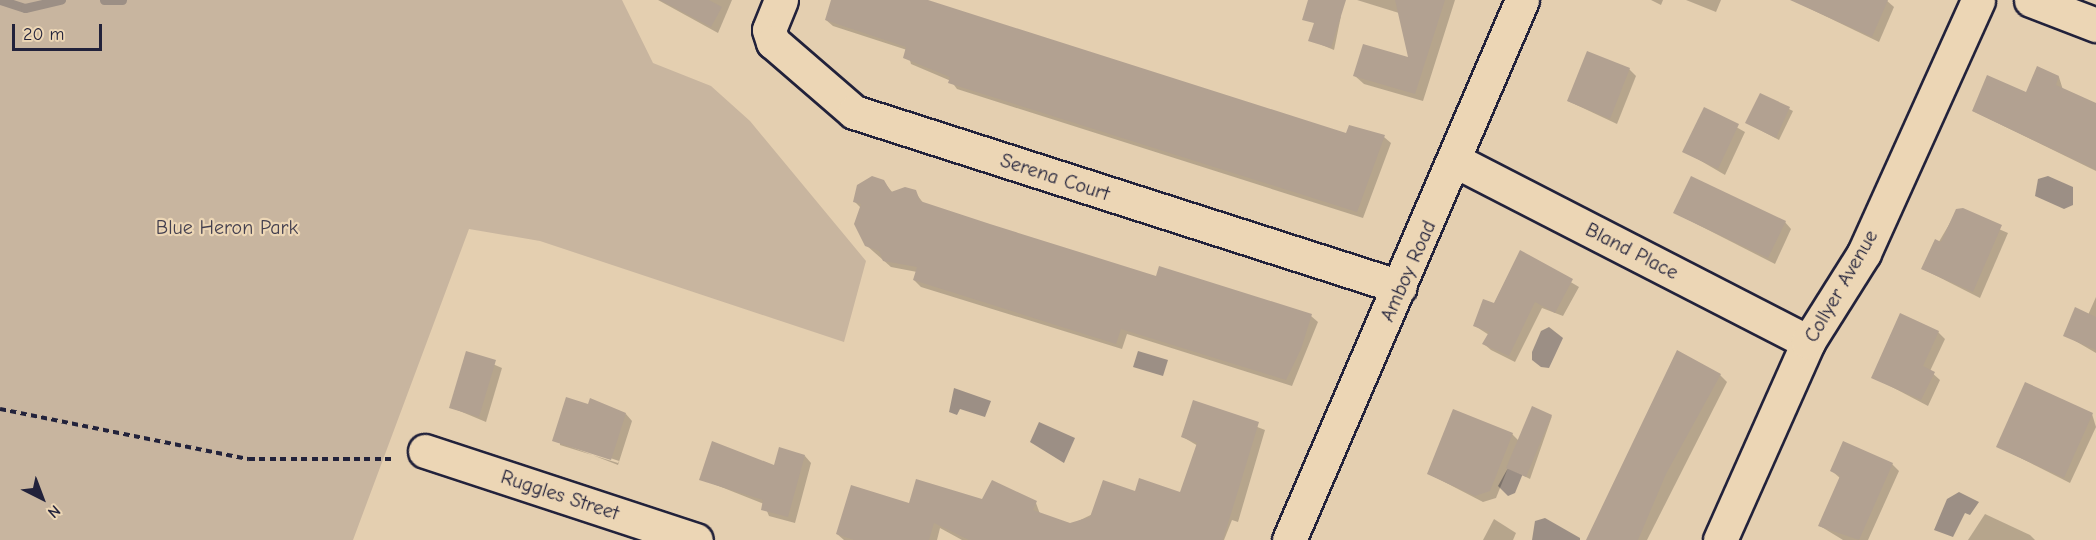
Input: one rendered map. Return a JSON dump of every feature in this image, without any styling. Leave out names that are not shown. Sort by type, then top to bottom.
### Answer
[{"type":"street","name":"Serena Court","points":[[781,0],[769,30],[773,42],[854,112],[1400,287]]},
{"type":"street","name":"Amboy Road","points":[[1289,540],[1456,161],[1522,0]]},
{"type":"street","name":"Collyer Avenue","points":[[1720,540],[1808,342],[1864,253],[1978,0]]},
{"type":"street","points":[[2031,0],[2096,25]]},
{"type":"street","name":"Bland Place","points":[[1456,161],[1808,342]]},
{"type":"street","name":"Ruggles Street","points":[[425,451],[696,540]]},
{"type":"path","points":[[0,409],[249,459],[382,463],[425,451]]},
{"type":"green space","name":"Blue Heron Park","points":[[0,0],[622,0],[653,63],[711,86],[750,121],[866,261],[844,342],[540,241],[469,229],[353,540],[0,540]]},
{"type":"shaded area","points":[[2048,176],[2073,187],[2073,205],[2064,209],[2035,196],[2038,179]]},
{"type":"shaded area","points":[[1549,327],[1563,338],[1549,368],[1541,367],[1532,360],[1532,352],[1541,331]]},
{"type":"shaded area","points":[[1138,351],[1168,360],[1163,376],[1133,367]]},
{"type":"shaded area","points":[[954,388],[991,401],[985,417],[960,409],[957,415],[949,412]]},
{"type":"shaded area","points":[[1039,422],[1075,438],[1064,463],[1030,442]]},
{"type":"shaded area","points":[[1517,452],[1528,461],[1515,493],[1508,496],[1498,486]]},
{"type":"shaded area","points":[[1959,492],[1979,502],[1970,515],[1965,513],[1953,537],[1934,530],[1947,499]]},
{"type":"shaded area","points":[[1545,518],[1580,540],[1532,540],[1535,521]]},
{"type":"building","points":[[660,0],[709,0],[722,7],[711,27]]},
{"type":"building","points":[[831,0],[928,0],[1346,133],[1349,125],[1385,135],[1357,212],[948,83],[950,77],[903,58],[906,47],[825,20]]},
{"type":"building","points":[[1308,0],[1346,0],[1331,48],[1308,41],[1314,23],[1302,20]]},
{"type":"building","points":[[1395,0],[1445,0],[1415,94],[1353,76],[1363,44],[1408,57]]},
{"type":"building","points":[[1790,0],[1888,0],[1872,37]]},
{"type":"building","points":[[1587,51],[1630,68],[1610,119],[1567,101]]},
{"type":"building","points":[[2037,66],[2059,76],[2056,85],[2096,103],[2096,170],[1972,111],[1987,75],[2026,92]]},
{"type":"building","points":[[1760,93],[1790,107],[1776,138],[1745,123]]},
{"type":"building","points":[[1704,107],[1739,124],[1718,169],[1682,152]]},
{"type":"building","points":[[872,176],[884,180],[891,192],[905,187],[916,190],[920,201],[990,224],[1156,276],[1159,266],[1312,314],[1301,349],[1286,380],[1121,329],[1116,344],[913,280],[917,267],[883,261],[879,251],[865,246],[854,224],[861,204],[853,202],[857,185]]},
{"type":"building","points":[[1691,176],[1786,221],[1768,258],[1673,213]]},
{"type":"building","points":[[1963,208],[2002,225],[1973,292],[1921,269],[1935,239],[1941,242],[1956,209]]},
{"type":"building","points":[[1520,250],[1573,279],[1555,313],[1535,302],[1509,356],[1482,344],[1489,332],[1473,326],[1483,299],[1494,303]]},
{"type":"building","points":[[2075,307],[2096,317],[2096,350],[2063,336]]},
{"type":"building","points":[[1900,313],[1939,331],[1923,366],[1935,372],[1921,400],[1871,378]]},
{"type":"building","points":[[1677,350],[1721,374],[1666,474],[1638,540],[1586,540]]},
{"type":"building","points":[[466,351],[496,360],[479,417],[449,408]]},
{"type":"building","points":[[2025,382],[2093,413],[2064,478],[1996,447]]},
{"type":"building","points":[[566,397],[588,404],[590,398],[626,413],[611,460],[552,441]]},
{"type":"building","points":[[1193,400],[1259,422],[1223,540],[969,540],[934,523],[929,540],[854,540],[836,534],[851,485],[909,503],[916,479],[982,499],[992,480],[1037,501],[1033,510],[1070,523],[1090,517],[1103,480],[1135,491],[1139,478],[1180,492],[1197,443],[1181,437]]},
{"type":"building","points":[[1532,406],[1552,415],[1526,477],[1506,468]]},
{"type":"building","points":[[1453,409],[1513,433],[1490,491],[1475,496],[1427,474]]},
{"type":"building","points":[[712,441],[774,465],[779,447],[805,455],[788,517],[761,510],[763,500],[699,480]]},
{"type":"building","points":[[1843,441],[1893,463],[1859,540],[1818,526],[1840,476],[1830,471]]},
{"type":"waterway","points":[[0,0],[25,8],[61,0]]},
{"type":"waterway","points":[[104,0],[122,0]]}]
